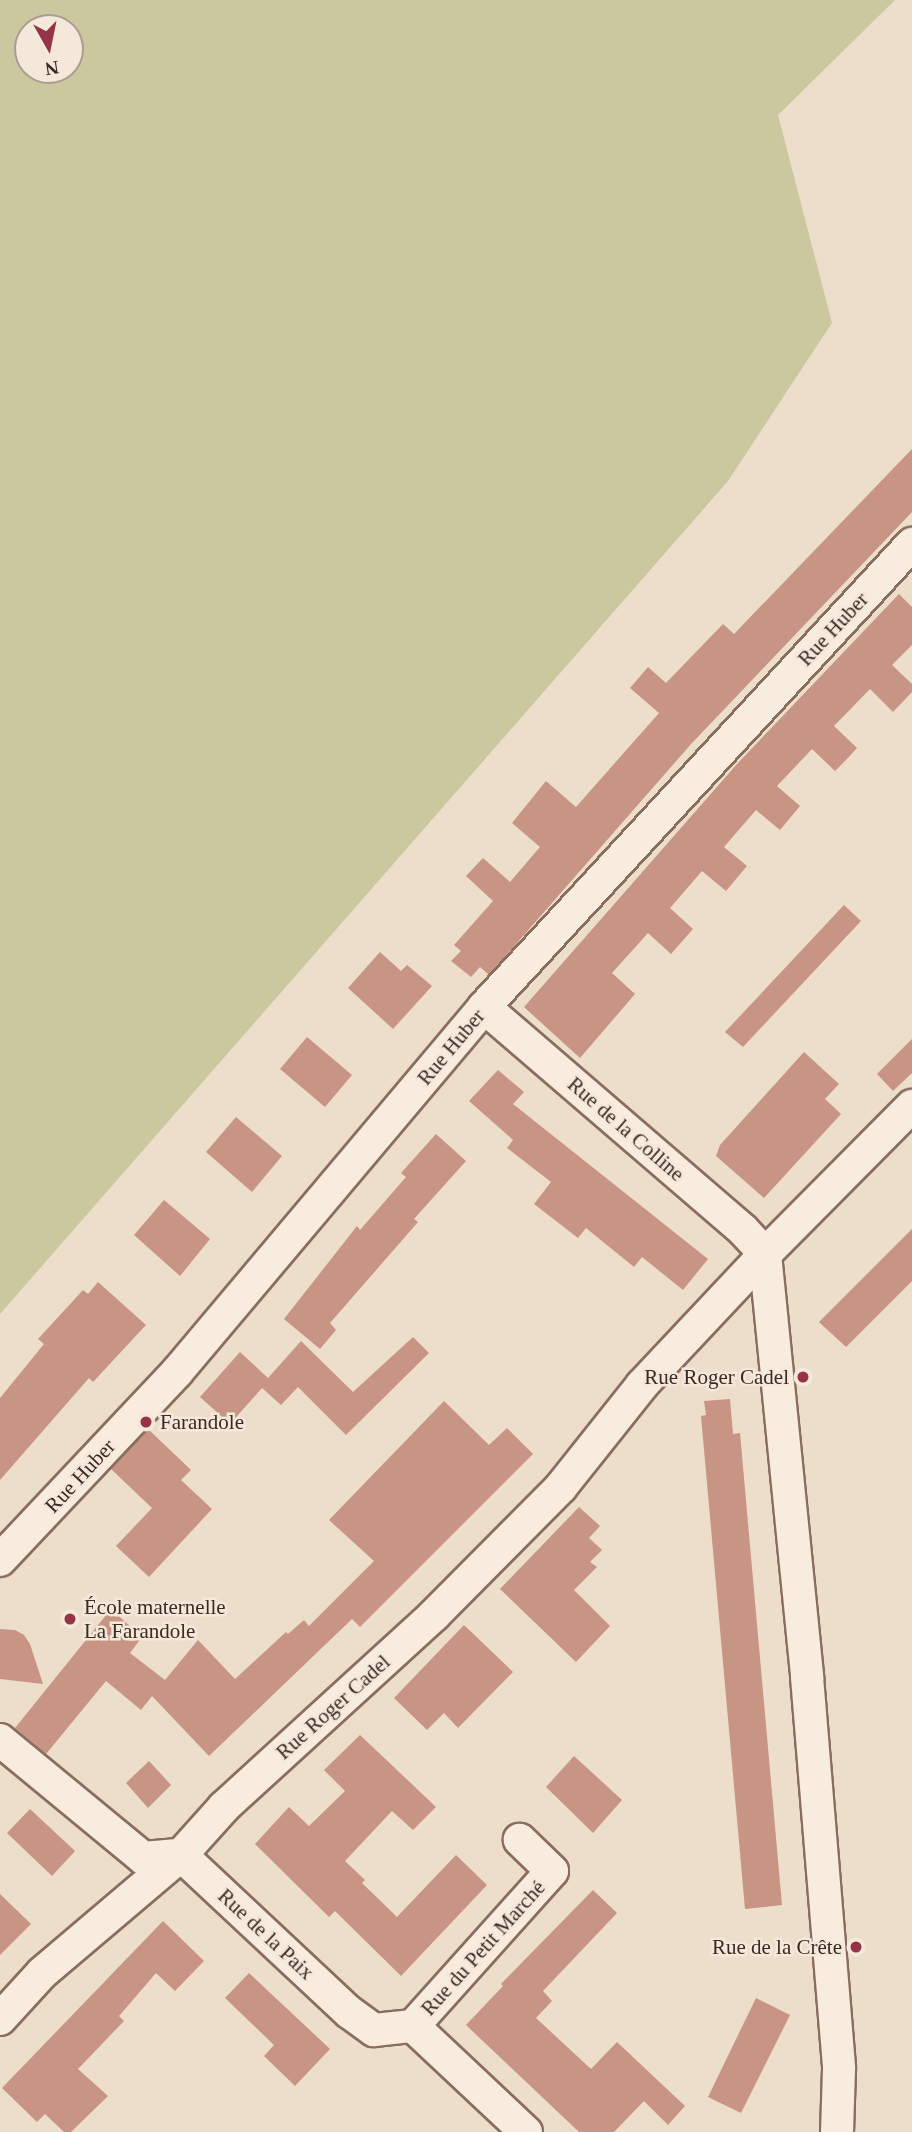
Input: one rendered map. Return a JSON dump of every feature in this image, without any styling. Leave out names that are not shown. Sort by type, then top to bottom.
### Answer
[{"type":"street","name":"Rue Huber","points":[[0,1560],[177,1372],[484,1007],[912,544]]},
{"type":"street","name":"Rue de la Colline","points":[[484,1007],[743,1230],[765,1254]]},
{"type":"street","name":"Rue Roger Cadel","points":[[0,2019],[42,1973],[181,1855],[224,1807],[434,1615],[561,1487],[642,1385],[765,1254],[912,1106]]},
{"type":"street","points":[[765,1254],[807,1677],[833,1988],[839,2069],[836,2132]]},
{"type":"street","points":[[0,1740],[143,1858],[181,1855]]},
{"type":"street","name":"Rue du Petit Marché","points":[[412,2026],[552,1871],[520,1840]]},
{"type":"street","name":"Rue de la Paix","points":[[181,1855],[349,2012],[374,2030],[412,2026]]},
{"type":"street","points":[[412,2026],[526,2132]]},
{"type":"shaded area","points":[[0,0],[895,0],[778,115],[832,323],[728,481],[0,1314]]},
{"type":"building","points":[[912,449],[912,512],[692,743],[489,975],[480,967],[471,977],[451,961],[461,951],[454,945],[493,901],[466,876],[483,858],[510,882],[540,847],[512,823],[546,781],[576,807],[659,713],[630,688],[648,667],[666,683],[723,624],[734,634]]},
{"type":"building","points":[[899,594],[912,607],[912,645],[892,665],[912,684],[912,692],[893,712],[870,689],[834,726],[857,748],[847,759],[835,771],[812,749],[777,786],[800,806],[780,830],[756,810],[724,847],[747,866],[726,891],[702,871],[670,908],[693,929],[671,954],[648,933],[612,973],[635,994],[580,1058],[524,1007],[737,764]]},
{"type":"building","points":[[844,905],[861,921],[743,1047],[725,1032]]},
{"type":"building","points":[[380,952],[401,971],[407,965],[432,986],[393,1029],[348,988]]},
{"type":"building","points":[[307,1037],[352,1075],[325,1107],[280,1069]]},
{"type":"building","points":[[912,1039],[912,1073],[893,1091],[877,1074]]},
{"type":"building","points":[[804,1052],[839,1084],[825,1099],[841,1114],[764,1198],[716,1156],[720,1145]]},
{"type":"building","points":[[498,1070],[524,1092],[513,1104],[708,1259],[683,1290],[642,1257],[634,1267],[586,1228],[578,1238],[534,1204],[551,1182],[507,1148],[513,1140],[469,1101]]},
{"type":"building","points":[[236,1117],[282,1156],[252,1192],[206,1152]]},
{"type":"building","points":[[436,1134],[466,1161],[414,1219],[418,1222],[330,1323],[336,1330],[320,1349],[284,1319],[357,1226],[360,1230],[406,1177],[401,1173]]},
{"type":"building","points":[[164,1200],[210,1239],[180,1276],[134,1235]]},
{"type":"building","points":[[912,1229],[912,1281],[846,1347],[819,1322]]},
{"type":"building","points":[[98,1282],[146,1325],[93,1382],[89,1378],[0,1480],[0,1398],[44,1344],[38,1339],[83,1290],[88,1294]]},
{"type":"building","points":[[413,1337],[429,1353],[346,1435],[298,1387],[281,1405],[262,1388],[230,1424],[200,1397],[240,1352],[268,1378],[301,1341],[353,1392]]},
{"type":"building","points":[[730,1399],[733,1434],[740,1433],[782,1905],[745,1909],[701,1416],[706,1415],[704,1401]]},
{"type":"building","points":[[444,1401],[489,1445],[507,1428],[533,1454],[360,1627],[352,1619],[209,1756],[152,1696],[141,1710],[106,1681],[46,1754],[15,1728],[111,1609],[142,1637],[130,1653],[165,1680],[198,1640],[235,1679],[286,1632],[288,1634],[304,1620],[309,1626],[374,1561],[329,1520]]},
{"type":"building","points":[[148,1429],[191,1470],[181,1480],[212,1509],[149,1577],[116,1546],[152,1508],[111,1469]]},
{"type":"building","points":[[579,1507],[600,1526],[589,1538],[602,1550],[590,1562],[597,1567],[574,1590],[610,1626],[576,1662],[500,1589]]},
{"type":"building","points":[[464,1625],[513,1672],[458,1728],[444,1713],[427,1730],[394,1698]]},
{"type":"building","points":[[0,1629],[15,1630],[24,1635],[30,1644],[43,1684],[0,1679]]},
{"type":"building","points":[[360,1735],[436,1807],[413,1830],[392,1811],[345,1861],[365,1880],[362,1883],[397,1917],[456,1855],[487,1885],[401,1976],[335,1911],[329,1917],[255,1844],[289,1807],[309,1826],[345,1791],[324,1770]]},
{"type":"building","points":[[574,1756],[622,1800],[593,1833],[546,1787]]},
{"type":"building","points":[[149,1761],[171,1785],[148,1808],[126,1783]]},
{"type":"building","points":[[30,1809],[75,1851],[52,1876],[7,1833]]},
{"type":"building","points":[[593,1890],[617,1913],[543,1991],[552,2001],[536,2018],[591,2069],[617,2042],[685,2106],[668,2125],[644,2101],[614,2132],[579,2132],[466,2025],[503,1986],[501,1984]]},
{"type":"building","points":[[0,1894],[31,1924],[0,1955]]},
{"type":"building","points":[[163,1921],[204,1961],[175,1991],[156,1973],[119,2016],[124,2021],[78,2069],[108,2096],[71,2132],[64,2132],[45,2114],[37,2122],[2,2088]]},
{"type":"building","points":[[249,1973],[330,2049],[295,2086],[264,2056],[274,2045],[225,1998]]},
{"type":"building","points":[[756,1998],[790,2015],[741,2113],[708,2097]]},
{"type":"place","name":"Rue Roger Cadel","points":[[803,1377]]},
{"type":"place","name":"Farandole","points":[[146,1422]]},
{"type":"place","name":"École maternelle La Farandole","points":[[70,1619]]},
{"type":"place","name":"Rue de la Crête","points":[[856,1947]]}]
